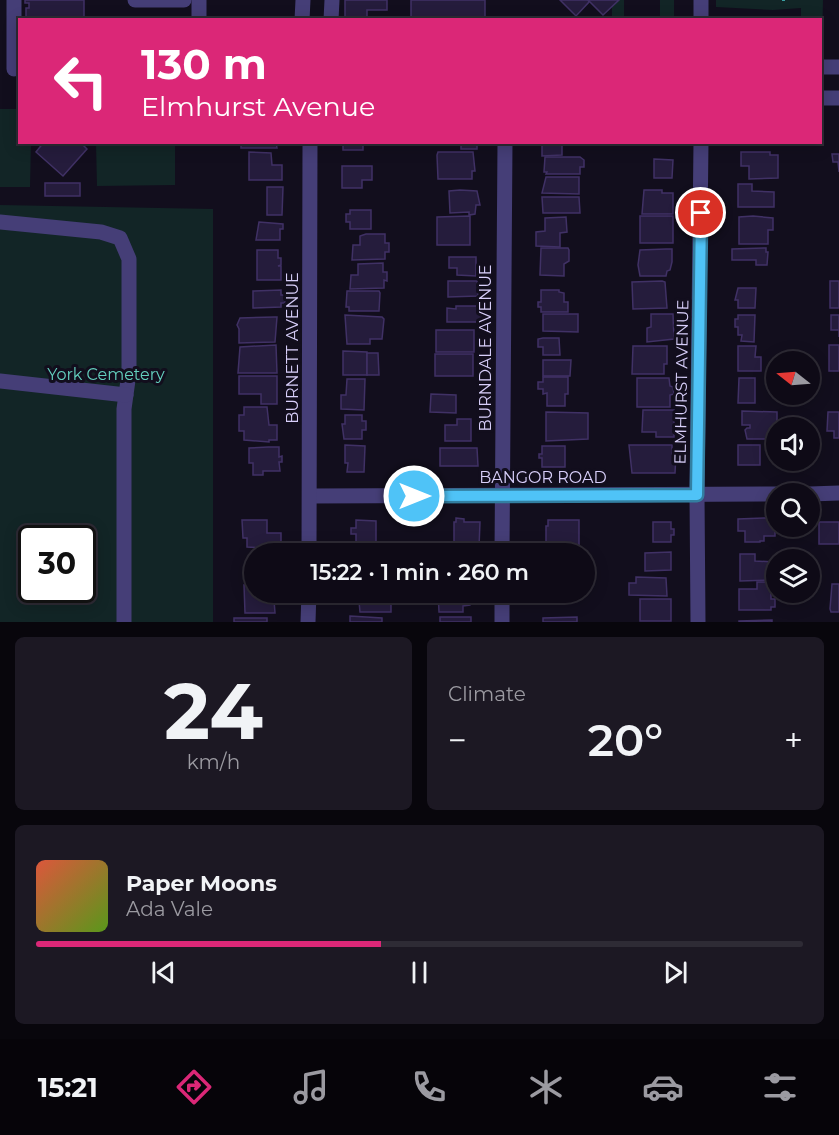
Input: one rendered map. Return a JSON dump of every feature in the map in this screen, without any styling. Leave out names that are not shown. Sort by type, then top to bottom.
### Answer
[{"type":"street","points":[[11,69],[14,0]]},
{"type":"street","points":[[135,0],[184,0]]},
{"type":"street","points":[[199,0],[199,18]]},
{"type":"street","points":[[302,18],[303,0]]},
{"type":"street","points":[[331,18],[332,0]]},
{"type":"street","points":[[701,0],[701,18]]},
{"type":"street","points":[[822,68],[839,68]]},
{"type":"street","points":[[822,98],[839,98]]},
{"type":"street","name":"BURNETT AVENUE","points":[[309,543],[310,144]]},
{"type":"street","name":"BURNDALE AVENUE","points":[[502,543],[505,144]]},
{"type":"street","name":"ELMHURST AVENUE","points":[[698,622],[701,144]]},
{"type":"street","points":[[0,222],[101,232],[120,238],[129,259],[129,373],[124,409],[124,622]]},
{"type":"street","points":[[0,381],[126,395]]},
{"type":"street","name":"BANGOR ROAD","points":[[310,496],[766,494]]},
{"type":"street","points":[[820,494],[839,494]]},
{"type":"street","points":[[308,622],[309,603]]},
{"type":"street","points":[[502,603],[502,622]]},
{"type":"path","points":[[782,0],[788,0]]},
{"type":"green space","points":[[619,0],[624,0],[624,18],[612,17],[612,6]]},
{"type":"green space","points":[[660,0],[674,0],[674,18],[659,18]]},
{"type":"green space","points":[[716,0],[823,0],[822,48],[822,18],[801,18],[801,8],[773,10],[716,7]]},
{"type":"green space","points":[[0,109],[18,109],[18,144],[31,144],[30,187],[0,187]]},
{"type":"green space","points":[[96,144],[175,144],[175,185],[97,186]]},
{"type":"green space","name":"York Cemetery","points":[[0,205],[213,209],[213,622],[0,622]]},
{"type":"building","points":[[25,0],[84,0],[84,18],[26,18],[26,8],[29,8],[29,3],[25,3]]},
{"type":"building","points":[[345,0],[387,0],[387,10],[367,10],[367,18],[345,18]]},
{"type":"building","points":[[411,0],[485,0],[485,18],[411,18]]},
{"type":"building","points":[[560,0],[588,0],[589,2],[576,16]]},
{"type":"building","points":[[588,0],[619,0],[603,15]]},
{"type":"building","points":[[42,144],[82,144],[87,149],[63,176],[36,152]]},
{"type":"building","points":[[241,144],[276,144],[277,148],[241,148]]},
{"type":"building","points":[[343,144],[363,144],[363,150],[343,150]]},
{"type":"building","points":[[461,144],[477,144],[477,149],[461,149]]},
{"type":"building","points":[[542,144],[562,144],[562,155],[542,156]]},
{"type":"building","points":[[745,144],[768,144],[768,145]]},
{"type":"building","points":[[249,152],[271,153],[272,165],[282,165],[282,180],[249,180]]},
{"type":"building","points":[[438,152],[473,152],[475,171],[472,171],[472,179],[438,179]]},
{"type":"building","points":[[741,152],[770,152],[770,155],[778,155],[778,178],[749,179],[749,166],[741,166]]},
{"type":"building","points":[[832,154],[839,154],[839,172],[838,162],[833,162]]},
{"type":"building","points":[[545,157],[580,157],[584,160],[584,167],[580,167],[580,174],[546,174],[547,172],[544,172]]},
{"type":"building","points":[[654,159],[673,160],[672,178],[654,178]]},
{"type":"building","points":[[342,166],[372,166],[372,180],[362,180],[362,188],[342,188]]},
{"type":"building","points":[[546,177],[579,177],[579,194],[542,193]]},
{"type":"building","points":[[45,183],[80,183],[80,196],[45,196]]},
{"type":"building","points":[[738,184],[752,184],[752,191],[774,192],[774,207],[738,207]]},
{"type":"building","points":[[267,187],[283,187],[282,215],[267,215]]},
{"type":"building","points":[[644,190],[662,190],[662,193],[673,193],[673,214],[642,214]]},
{"type":"building","points":[[449,191],[477,191],[480,205],[476,205],[475,214],[450,213]]},
{"type":"building","points":[[542,197],[579,197],[580,213],[543,213]]},
{"type":"building","points":[[350,210],[371,210],[371,229],[350,229],[350,222],[346,222],[346,214],[350,214]]},
{"type":"building","points":[[470,216],[470,245],[437,245],[437,217]]},
{"type":"building","points":[[640,216],[673,216],[673,243],[640,243]]},
{"type":"building","points":[[566,217],[567,232],[560,233],[560,247],[536,246],[536,232],[545,231],[545,218]]},
{"type":"building","points":[[739,217],[773,218],[773,230],[768,230],[768,244],[739,244]]},
{"type":"building","points":[[259,222],[283,224],[283,229],[280,229],[280,240],[256,240]]},
{"type":"building","points":[[385,234],[385,243],[389,243],[389,252],[385,252],[385,259],[352,260],[353,245],[360,245],[360,236]]},
{"type":"building","points":[[541,248],[568,248],[569,261],[564,264],[564,276],[540,275]]},
{"type":"building","points":[[766,248],[767,265],[756,265],[756,260],[732,260],[732,249]]},
{"type":"building","points":[[672,249],[672,262],[666,276],[640,276],[638,265],[640,250]]},
{"type":"building","points":[[257,250],[278,250],[278,258],[281,258],[281,265],[278,266],[281,266],[281,280],[257,280]]},
{"type":"building","points":[[449,257],[476,257],[476,276],[457,275],[457,268],[449,268]]},
{"type":"building","points":[[383,263],[383,272],[387,272],[384,288],[350,289],[351,275],[358,275],[358,264]]},
{"type":"building","points":[[448,281],[477,281],[478,296],[448,297]]},
{"type":"building","points":[[830,281],[839,281],[839,308],[830,308]]},
{"type":"building","points":[[632,282],[665,282],[667,308],[633,309]]},
{"type":"building","points":[[738,288],[756,288],[755,308],[738,308],[738,300],[735,300]]},
{"type":"building","points":[[281,290],[281,295],[285,295],[285,303],[281,303],[281,307],[253,308],[253,291]]},
{"type":"building","points":[[541,290],[559,290],[564,293],[564,302],[568,302],[568,312],[541,312],[538,302],[541,302]]},
{"type":"building","points":[[347,291],[379,291],[379,311],[349,311],[349,307],[346,307]]},
{"type":"building","points":[[456,306],[477,306],[477,312],[482,312],[482,322],[447,322],[447,308],[456,309]]},
{"type":"building","points":[[543,314],[578,314],[578,332],[543,331]]},
{"type":"building","points":[[651,314],[673,314],[674,339],[647,342],[647,328],[651,327]]},
{"type":"building","points":[[345,315],[382,317],[384,319],[382,339],[370,339],[370,344],[347,344]]},
{"type":"building","points":[[738,315],[755,315],[754,342],[741,341],[742,335],[738,335],[738,327],[735,327],[735,319],[738,319]]},
{"type":"building","points":[[831,315],[839,315],[839,330],[831,330]]},
{"type":"building","points":[[277,317],[275,342],[239,343],[237,325],[240,318]]},
{"type":"building","points":[[436,330],[474,330],[474,352],[436,352]]},
{"type":"building","points":[[559,338],[560,355],[543,355],[543,347],[538,347],[538,339]]},
{"type":"building","points":[[276,345],[277,373],[238,373],[240,347]]},
{"type":"building","points":[[829,345],[839,345],[839,371],[829,371]]},
{"type":"building","points":[[633,346],[667,346],[667,364],[664,364],[664,374],[632,374]]},
{"type":"building","points":[[738,346],[756,346],[755,357],[761,357],[761,371],[738,371]]},
{"type":"building","points":[[343,351],[367,352],[367,375],[343,375]]},
{"type":"building","points":[[367,353],[378,353],[379,375],[367,375]]},
{"type":"building","points":[[435,354],[473,354],[473,376],[435,376]]},
{"type":"building","points":[[543,360],[571,360],[570,376],[543,376]]},
{"type":"building","points":[[239,376],[277,376],[277,404],[261,404],[261,394],[239,394]]},
{"type":"building","points":[[543,377],[568,377],[565,406],[547,406],[547,393],[543,394],[543,389],[538,389],[538,382],[543,382]]},
{"type":"building","points":[[637,378],[669,378],[674,394],[670,395],[670,407],[637,407]]},
{"type":"building","points":[[739,378],[755,378],[755,403],[738,403]]},
{"type":"building","points":[[347,379],[365,379],[364,410],[341,409],[341,395],[346,395]]},
{"type":"building","points":[[431,394],[456,395],[456,413],[430,412]]},
{"type":"building","points":[[244,407],[267,407],[269,425],[277,425],[277,440],[269,440],[269,442],[244,440],[244,431],[239,431],[239,415],[244,415]]},
{"type":"building","points":[[643,410],[674,410],[674,437],[656,437],[656,432],[642,432]]},
{"type":"building","points":[[742,411],[777,412],[777,417],[766,417],[766,439],[747,439],[745,430],[750,428],[750,425],[742,425]]},
{"type":"building","points":[[546,412],[588,413],[588,439],[546,441]]},
{"type":"building","points":[[828,412],[839,412],[839,438],[834,438],[834,431],[827,431]]},
{"type":"building","points":[[345,415],[362,415],[362,421],[366,421],[366,430],[362,430],[362,439],[344,439],[342,424],[345,424]]},
{"type":"building","points":[[457,419],[471,419],[471,441],[445,441],[445,425],[457,425]]},
{"type":"building","points":[[345,445],[365,446],[364,472],[347,472]]},
{"type":"building","points":[[629,445],[672,445],[672,454],[676,454],[675,473],[632,473]]},
{"type":"building","points":[[738,445],[760,445],[760,465],[738,465]]},
{"type":"building","points":[[542,446],[565,446],[565,467],[542,467],[542,458],[539,458],[539,454],[542,454]]},
{"type":"building","points":[[279,447],[279,457],[282,456],[282,462],[279,462],[280,471],[263,471],[263,475],[253,475],[253,463],[249,463],[249,448]]},
{"type":"building","points":[[440,448],[477,448],[478,466],[440,466]]},
{"type":"building","points":[[456,518],[464,519],[464,522],[480,522],[479,543],[454,543],[454,522]]},
{"type":"building","points":[[766,518],[764,541],[745,542],[745,531],[738,531],[738,519]]},
{"type":"building","points":[[242,520],[267,520],[267,533],[281,533],[281,543],[247,543],[247,538],[243,538]]},
{"type":"building","points":[[356,520],[376,521],[376,542],[356,542],[356,534],[351,534],[351,528],[356,528]]},
{"type":"building","points":[[548,520],[579,520],[579,543],[546,543],[546,526],[548,526]]},
{"type":"building","points":[[653,522],[671,522],[674,535],[671,535],[671,542],[653,542]]},
{"type":"building","points":[[820,522],[839,522],[839,544],[819,544]]},
{"type":"building","points":[[671,552],[671,570],[645,571],[645,553]]},
{"type":"building","points":[[740,554],[755,554],[755,561],[766,562],[766,580],[740,581]]},
{"type":"building","points":[[636,577],[666,578],[667,596],[629,595],[629,583],[636,583]]},
{"type":"building","points":[[757,582],[766,582],[766,603],[775,603],[775,607],[771,607],[771,610],[739,610],[739,589],[757,589]]},
{"type":"building","points":[[832,584],[839,584],[839,612],[831,612],[830,609]]},
{"type":"building","points":[[640,599],[671,599],[671,621],[640,621]]},
{"type":"building","points":[[245,603],[274,603],[275,613],[245,613]]},
{"type":"building","points":[[359,603],[391,603],[391,612],[360,612]]},
{"type":"building","points":[[439,603],[470,603],[463,606],[463,612],[439,612]]},
{"type":"building","points":[[350,616],[382,618],[382,622],[350,622]]},
{"type":"building","points":[[440,617],[471,617],[471,622],[440,622]]},
{"type":"building","points":[[577,617],[577,622],[543,622],[543,618]]},
{"type":"building","points":[[234,618],[267,618],[267,622],[234,622]]},
{"type":"building","points":[[772,620],[772,622],[739,622],[739,621]]},
{"type":"route","points":[[414,496],[697,495],[701,213]]}]
